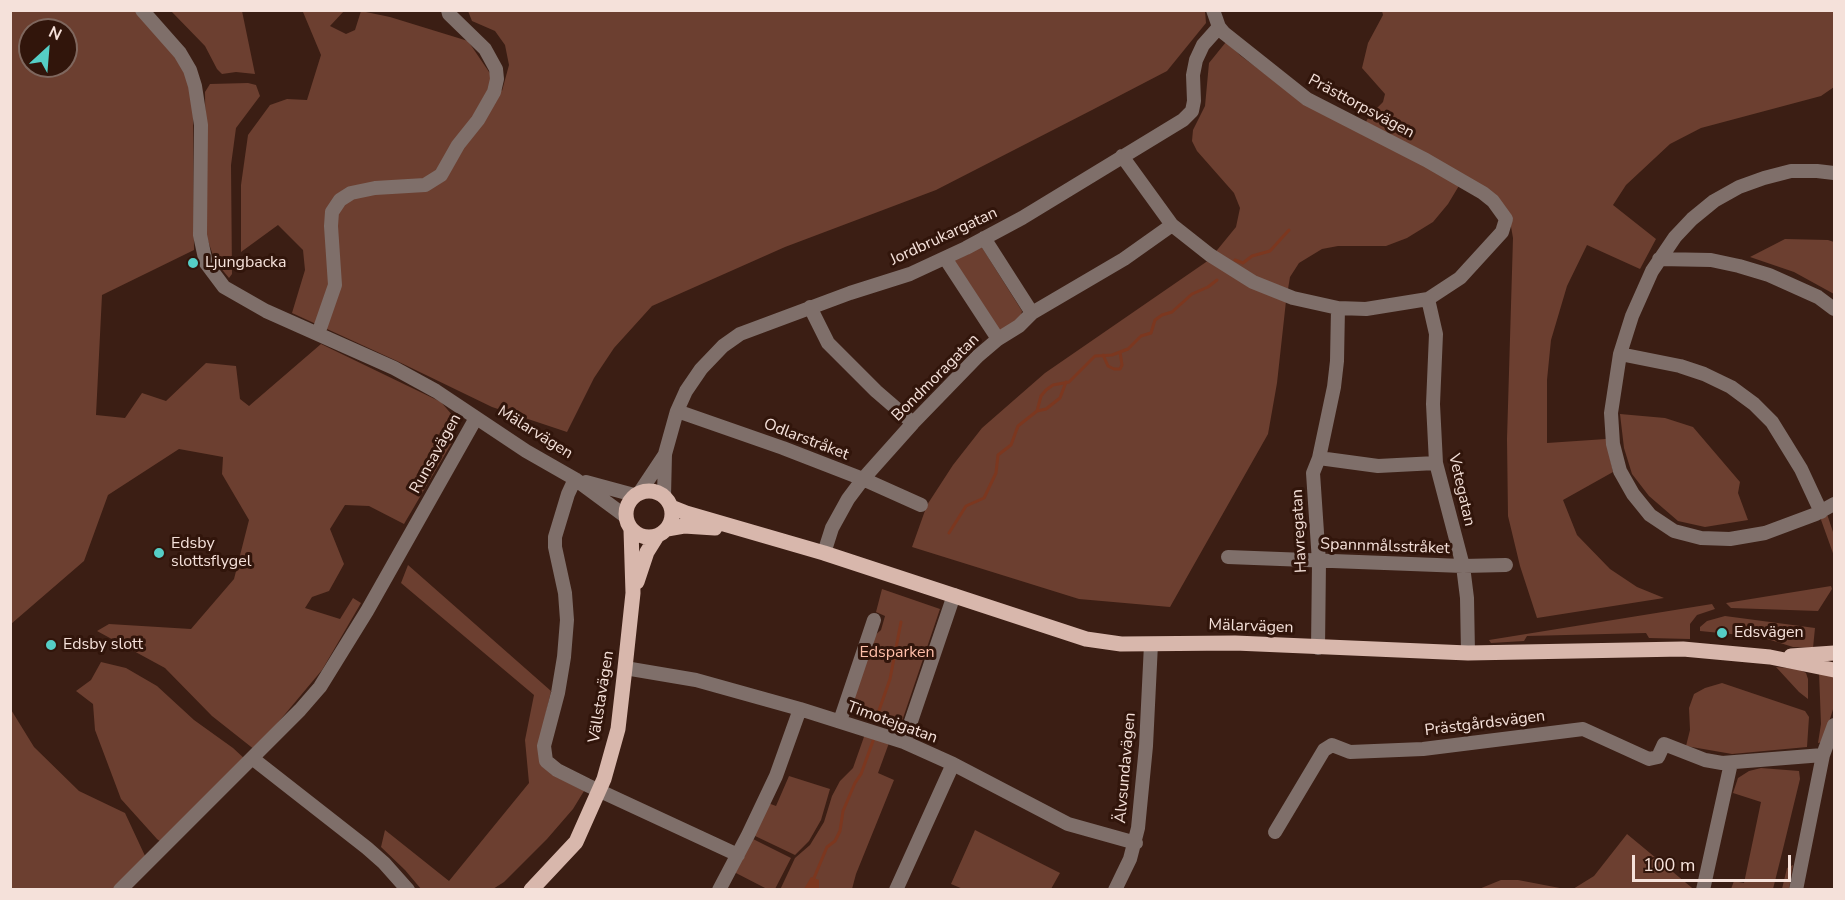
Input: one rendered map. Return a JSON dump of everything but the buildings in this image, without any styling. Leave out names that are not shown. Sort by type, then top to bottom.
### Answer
[{"type":"main road","points":[[654,491],[668,501],[671,519],[662,532],[645,537],[637,535],[628,523],[628,505],[637,493],[654,491]]},
{"type":"main road","name":"Mälarvägen","points":[[668,501],[686,513],[824,553],[1086,639],[1121,644],[1236,643],[1468,653],[1683,649],[1770,657],[1834,670]]},
{"type":"main road","name":"Vällstavägen","points":[[536,888],[576,842],[600,791],[618,729],[633,593],[628,523]]},
{"type":"main road","name":"Mälarvägen","points":[[662,532],[684,526],[748,531]]},
{"type":"main road","name":"Vällstavägen","points":[[633,593],[646,552],[662,532]]},
{"type":"main road","name":"Mälarvägen","points":[[1770,657],[1834,653]]},
{"type":"street","name":"Runsavägen","points":[[120,890],[300,710],[320,687],[337,662],[476,418],[436,391],[394,368],[266,311],[224,287],[206,263],[200,235],[201,125],[195,86],[190,70],[180,53],[142,10]]},
{"type":"street","points":[[318,334],[335,285],[331,226],[332,212],[340,200],[351,192],[425,185],[441,175],[458,145],[478,120],[494,92],[497,79],[496,69],[485,49],[448,10]]},
{"type":"street","name":"Prästtorpsvägen","points":[[1213,10],[1219,27],[1255,59],[1307,99],[1466,182],[1493,201],[1506,219],[1502,232],[1460,278],[1428,299]]},
{"type":"street","name":"Jordbrukargatan","points":[[668,501],[665,454],[677,411],[686,391],[701,369],[723,346],[740,334],[810,307],[910,274],[945,258],[1022,218],[1183,120],[1192,111],[1193,75],[1196,60],[1203,45],[1219,27]]},
{"type":"street","points":[[1122,156],[1172,225],[1210,255],[1252,282],[1293,298],[1338,308],[1366,309],[1428,299]]},
{"type":"street","points":[[1834,173],[1791,171],[1739,187],[1714,201],[1675,237],[1659,259],[1632,316],[1620,354],[1611,413],[1613,444],[1620,471],[1633,494],[1650,515],[1674,531],[1701,538],[1730,539],[1765,533],[1821,512],[1834,504]]},
{"type":"street","name":"Bondmoragatan","points":[[824,553],[832,528],[848,499],[863,479],[968,365],[998,339],[1019,326],[1032,313],[1124,259],[1172,225]]},
{"type":"street","points":[[984,238],[1032,313]]},
{"type":"street","points":[[945,258],[998,339]]},
{"type":"street","points":[[1659,259],[1710,260],[1769,274],[1818,297],[1834,309]]},
{"type":"street","name":"Vetegatan","points":[[1428,299],[1436,334],[1433,404],[1436,463],[1462,566],[1467,598],[1468,653]]},
{"type":"street","points":[[810,307],[828,343],[876,391],[913,423]]},
{"type":"street","name":"Havregatan","points":[[1318,648],[1319,562],[1313,472],[1319,458],[1334,387],[1338,308]]},
{"type":"street","points":[[1620,354],[1680,366],[1704,374],[1731,387],[1754,404],[1772,422],[1802,469],[1821,512]]},
{"type":"street","name":"Odlarstråket","points":[[677,411],[783,448],[863,479],[921,505]]},
{"type":"street","name":"Mälarvägen","points":[[476,418],[526,451],[575,479],[628,523]]},
{"type":"street","name":"Jordbrukargatan","points":[[637,493],[665,454]]},
{"type":"street","points":[[1319,458],[1378,466],[1436,463]]},
{"type":"street","points":[[575,479],[555,537],[565,593],[567,620],[558,693],[544,746],[546,761],[557,770],[738,855]]},
{"type":"street","name":"Mälarvägen","points":[[575,479],[637,493]]},
{"type":"street","name":"Spannmålsstråket","points":[[1228,557],[1319,562],[1506,565]]},
{"type":"street","points":[[904,742],[954,595]]},
{"type":"street","points":[[840,722],[874,620]]},
{"type":"street","name":"Älvsundavägen","points":[[1115,890],[1136,843],[1146,746],[1152,644]]},
{"type":"street","name":"Timotejgatan","points":[[625,668],[696,680],[800,709],[904,742],[953,764],[1068,824],[1136,843]]},
{"type":"street","points":[[719,890],[776,776],[800,709]]},
{"type":"street","points":[[1796,890],[1823,755],[1832,737],[1834,725]]},
{"type":"street","name":"Prästgårdsvägen","points":[[1275,832],[1324,750],[1332,745],[1350,752],[1423,749],[1583,729],[1649,759],[1658,757],[1664,744],[1705,760],[1731,763],[1823,755]]},
{"type":"street","points":[[252,758],[367,848],[408,890]]},
{"type":"street","points":[[1703,890],[1731,763]]},
{"type":"street","points":[[896,890],[953,764]]},
{"type":"green space","points":[[11,11],[137,11],[166,41],[185,70],[193,107],[194,250],[102,295],[96,415],[125,418],[142,393],[166,401],[206,363],[236,366],[240,399],[249,406],[321,344],[441,402],[453,416],[454,439],[404,524],[369,506],[345,505],[330,529],[344,564],[329,591],[312,597],[305,608],[340,619],[353,598],[361,603],[322,670],[255,750],[212,716],[165,668],[97,631],[109,624],[191,629],[234,579],[249,520],[222,474],[223,457],[179,449],[108,495],[84,561],[11,624]]},
{"type":"green space","points":[[171,11],[242,11],[255,74],[236,72],[222,74],[205,46]]},
{"type":"green space","points":[[299,11],[344,11],[330,26],[346,34],[355,30],[361,11],[390,17],[468,41],[502,91],[509,65],[505,45],[495,31],[472,21],[468,11],[1205,11],[1206,23],[1167,71],[936,190],[785,247],[652,306],[614,348],[594,378],[567,432],[492,407],[292,313],[305,270],[303,250],[278,225],[241,252],[241,185],[248,135],[270,105],[287,99],[307,100],[321,55],[303,12]]},
{"type":"green space","points":[[1382,11],[1834,11],[1834,87],[1821,96],[1701,128],[1670,144],[1626,185],[1613,205],[1656,239],[1640,269],[1587,245],[1567,286],[1551,340],[1547,380],[1547,443],[1606,439],[1613,472],[1563,500],[1577,535],[1610,569],[1637,587],[1664,598],[1537,618],[1520,566],[1508,516],[1507,439],[1513,238],[1509,215],[1365,124],[1369,116],[1383,102],[1385,94],[1362,68],[1368,43],[1383,15]]},
{"type":"green space","points":[[1226,42],[1241,56],[1309,106],[1460,184],[1448,204],[1433,222],[1407,238],[1386,246],[1338,246],[1322,249],[1299,263],[1290,277],[1277,383],[1268,434],[1170,607],[1079,599],[912,547],[927,505],[953,465],[982,428],[1045,373],[1209,260],[1236,227],[1240,208],[1234,193],[1197,151],[1192,141],[1193,130],[1205,106],[1209,63]]},
{"type":"green space","points":[[248,83],[256,85],[260,96],[236,128],[231,165],[232,274],[229,278],[215,261],[207,238],[205,92],[210,84]]},
{"type":"green space","points":[[1785,239],[1834,242],[1834,294],[1794,272],[1750,257]]},
{"type":"green space","points":[[981,246],[1022,311],[1020,320],[1001,334],[953,260]]},
{"type":"green space","points":[[1620,414],[1665,418],[1693,427],[1740,482],[1738,493],[1748,520],[1705,527],[1678,521],[1649,496],[1632,474],[1624,448]]},
{"type":"green space","points":[[1827,514],[1834,535],[1834,556],[1820,517]]},
{"type":"green space","points":[[408,565],[551,691],[538,749],[551,774],[584,791],[573,809],[547,839],[504,882],[493,889],[421,889],[381,847],[385,830],[449,881],[529,783],[525,740],[534,695],[401,583]]},
{"type":"green space","points":[[1831,586],[1832,589],[1818,611],[1731,608],[1726,603]]},
{"type":"green space","name":"Edsparken","points":[[882,589],[940,609],[899,730],[849,712],[873,637],[881,630],[885,616],[876,612]]},
{"type":"green space","points":[[1712,604],[1715,609],[1697,615],[1690,624],[1690,639],[1649,638],[1646,633],[1527,636],[1524,641],[1491,643],[1489,640]]},
{"type":"green space","points":[[1725,616],[1815,628],[1813,648],[1793,647],[1761,637],[1700,631],[1700,627],[1707,621]]},
{"type":"green space","points":[[101,662],[126,668],[157,686],[194,720],[246,760],[161,842],[121,799],[95,730],[93,704],[76,691],[91,680]]},
{"type":"green space","points":[[1776,667],[1798,669],[1806,673],[1808,699],[1799,692]]},
{"type":"green space","points":[[1819,672],[1834,676],[1834,706],[1823,742],[1818,743],[1821,724]]},
{"type":"green space","points":[[1722,683],[1805,711],[1809,717],[1807,747],[1732,754],[1686,746],[1690,730],[1689,708],[1694,694]]},
{"type":"green space","points":[[10,708],[34,747],[79,791],[125,813],[146,858],[113,889],[11,889]]},
{"type":"green space","points":[[865,734],[889,743],[878,773],[894,780],[852,889],[780,890],[795,858],[810,845],[824,822],[832,796],[840,781],[853,768]]},
{"type":"green space","points":[[1761,768],[1799,771],[1800,779],[1782,853],[1773,889],[1731,889],[1734,881],[1744,883],[1761,802],[1733,793],[1738,778],[1749,771]]},
{"type":"green space","points":[[789,776],[830,789],[821,820],[809,841],[795,855],[753,835],[768,803],[776,806]]},
{"type":"green space","points":[[975,830],[1060,873],[1051,889],[963,889],[951,884]]},
{"type":"green space","points":[[1627,834],[1693,889],[1573,889],[1594,876]]},
{"type":"green space","points":[[751,838],[791,858],[775,889],[767,889],[734,872]]},
{"type":"green space","points":[[1793,865],[1789,889],[1782,889],[1787,868]]},
{"type":"green space","points":[[1501,880],[1518,880],[1565,889],[1479,889]]},
{"type":"shaded area","points":[[811,877],[819,880],[819,889],[804,889]]},
{"type":"waterway","points":[[1235,260],[1243,263],[1252,256],[1270,251],[1289,230]]},
{"type":"waterway","points":[[949,533],[966,506],[984,498],[996,473],[998,455],[1011,445],[1018,426],[1037,411],[1041,396],[1046,390],[1053,385],[1069,382],[1095,356],[1112,355],[1128,349],[1141,336],[1151,333],[1155,320],[1172,312],[1192,294],[1217,280]]},
{"type":"waterway","points":[[1103,355],[1108,366],[1120,369],[1122,365],[1120,352]]},
{"type":"waterway","points":[[1037,411],[1046,409],[1060,398],[1066,382]]},
{"type":"waterway","points":[[876,719],[890,679],[901,622]]},
{"type":"waterway","points":[[814,878],[827,847],[835,841],[840,831],[843,811],[861,774],[873,741]]},
{"type":"place","name":"Ljungbacka","points":[[193,263]]},
{"type":"place","name":"Edsby slottsflygel","points":[[159,553]]},
{"type":"place","name":"Edsvägen","points":[[1722,633]]},
{"type":"place","name":"Edsby slott","points":[[51,645]]}]
